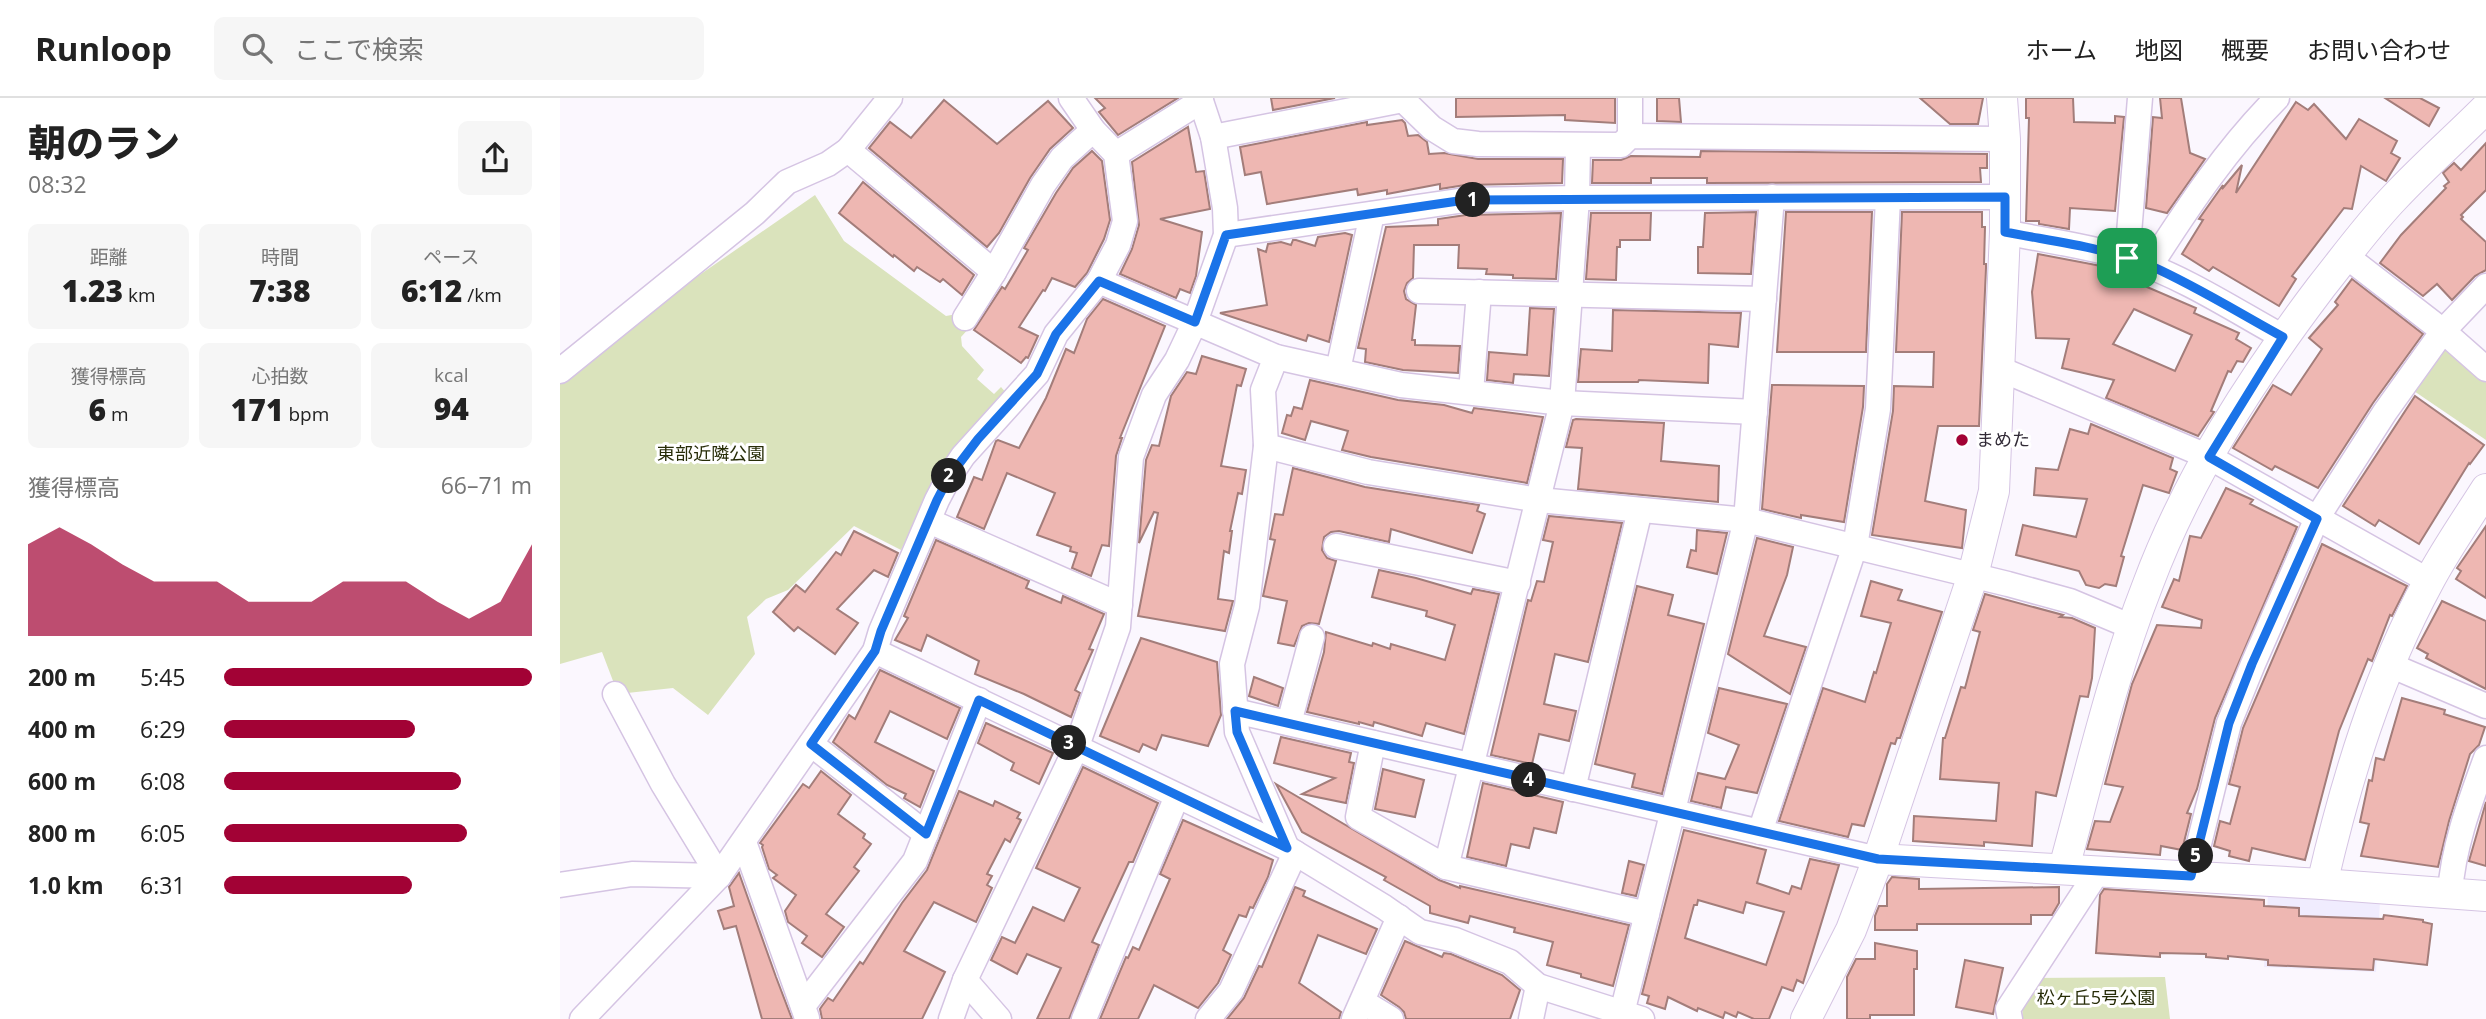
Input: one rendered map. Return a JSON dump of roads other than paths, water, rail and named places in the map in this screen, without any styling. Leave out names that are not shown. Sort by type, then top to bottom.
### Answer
[{"type":"street","points":[[560,371],[755,213],[787,182],[828,164],[848,150],[890,98]]},
{"type":"street","points":[[582,1019],[719,876],[744,842],[875,651],[937,500],[963,456],[1037,374],[1056,334],[1099,281],[1118,245],[1125,220],[1122,187],[1116,154],[1093,130],[1071,98]]},
{"type":"street","points":[[1213,137],[1402,99],[1432,128],[1453,141],[1478,144],[1621,145],[1630,136],[1630,98]]},
{"type":"street","points":[[1806,1019],[1851,930],[1878,859],[1973,575],[1994,491],[2005,232],[2002,98]]},
{"type":"street","points":[[2139,262],[2140,98]]},
{"type":"street","points":[[2139,262],[2192,201],[2250,124],[2277,98]]},
{"type":"street","points":[[951,1019],[965,980],[1077,746],[1118,627],[1131,457],[1154,395],[1177,360],[1195,322],[1226,235],[1226,208],[1213,137],[1201,99],[1116,154]]},
{"type":"street","points":[[2064,868],[2132,627],[2176,519],[2209,457],[2283,337],[2346,256],[2395,198],[2486,108]]},
{"type":"street","points":[[965,318],[1043,185],[1062,158],[1093,130]]},
{"type":"street","points":[[1630,136],[2005,139]]},
{"type":"street","points":[[1446,867],[1562,403],[1577,198],[1578,146]]},
{"type":"street","points":[[848,150],[994,272]]},
{"type":"street","points":[[875,651],[1291,850],[1420,932],[1455,940],[1510,962],[1538,986],[1632,1016],[1647,914],[1746,520],[1772,197]]},
{"type":"street","points":[[1226,235],[1465,200],[2005,197]]},
{"type":"street","points":[[1760,832],[1855,546],[1878,409],[1888,198]]},
{"type":"street","points":[[1338,370],[1372,214]]},
{"type":"street","points":[[2005,232],[2139,262],[2192,287],[2283,337]]},
{"type":"street","points":[[2346,256],[2443,331],[2486,369]]},
{"type":"street","points":[[1099,281],[1276,357],[1401,385],[1562,403],[1755,412]]},
{"type":"street","points":[[2191,876],[2229,723],[2252,664],[2317,519],[2385,412],[2443,331],[2486,286]]},
{"type":"street","points":[[1419,290],[1764,299]]},
{"type":"street","points":[[1471,392],[1479,292]]},
{"type":"street","points":[[1208,1019],[1231,991],[1291,850],[1237,732],[1232,664],[1247,606],[1266,446],[1263,390],[1276,357]]},
{"type":"street","points":[[2000,369],[2209,457],[2429,581]]},
{"type":"street","points":[[1266,446],[1368,472],[1539,500],[1746,520],[2070,601],[2132,627]]},
{"type":"street","points":[[2322,884],[2340,808],[2360,743],[2390,665],[2429,581],[2486,489]]},
{"type":"street","points":[[1573,789],[1640,510]]},
{"type":"street","points":[[929,521],[1120,605]]},
{"type":"street","points":[[1336,546],[1518,583]]},
{"type":"street","points":[[1289,723],[1312,637]]},
{"type":"street","points":[[2390,665],[2486,706]]},
{"type":"street","points":[[615,694],[663,784],[719,876]]},
{"type":"street","points":[[805,1012],[915,860],[979,700]]},
{"type":"street","points":[[1235,711],[1878,859],[2064,868],[2486,896]]},
{"type":"street","points":[[1373,743],[1358,817],[1446,867],[1647,914]]},
{"type":"street","points":[[811,744],[926,834]]},
{"type":"street","points":[[2450,893],[2451,870],[2457,847],[2486,758]]},
{"type":"street","points":[[1084,1019],[1177,796]]},
{"type":"street","points":[[744,842],[805,1012]]},
{"type":"street","points":[[2010,1019],[2008,1009],[2098,871]]},
{"type":"street","points":[[560,885],[632,874],[719,876]]},
{"type":"street","points":[[1391,1019],[1358,1010],[1399,917]]},
{"type":"street","points":[[965,980],[999,1019]]},
{"type":"street","points":[[1531,1019],[1538,986]]},
{"type":"place","name":"まめた","points":[[1962,440]]},
{"type":"park label","name":"東部近隣公園","points":[[711,454]]},
{"type":"park label","name":"松ヶ丘5号公園","points":[[2096,998]]}]
